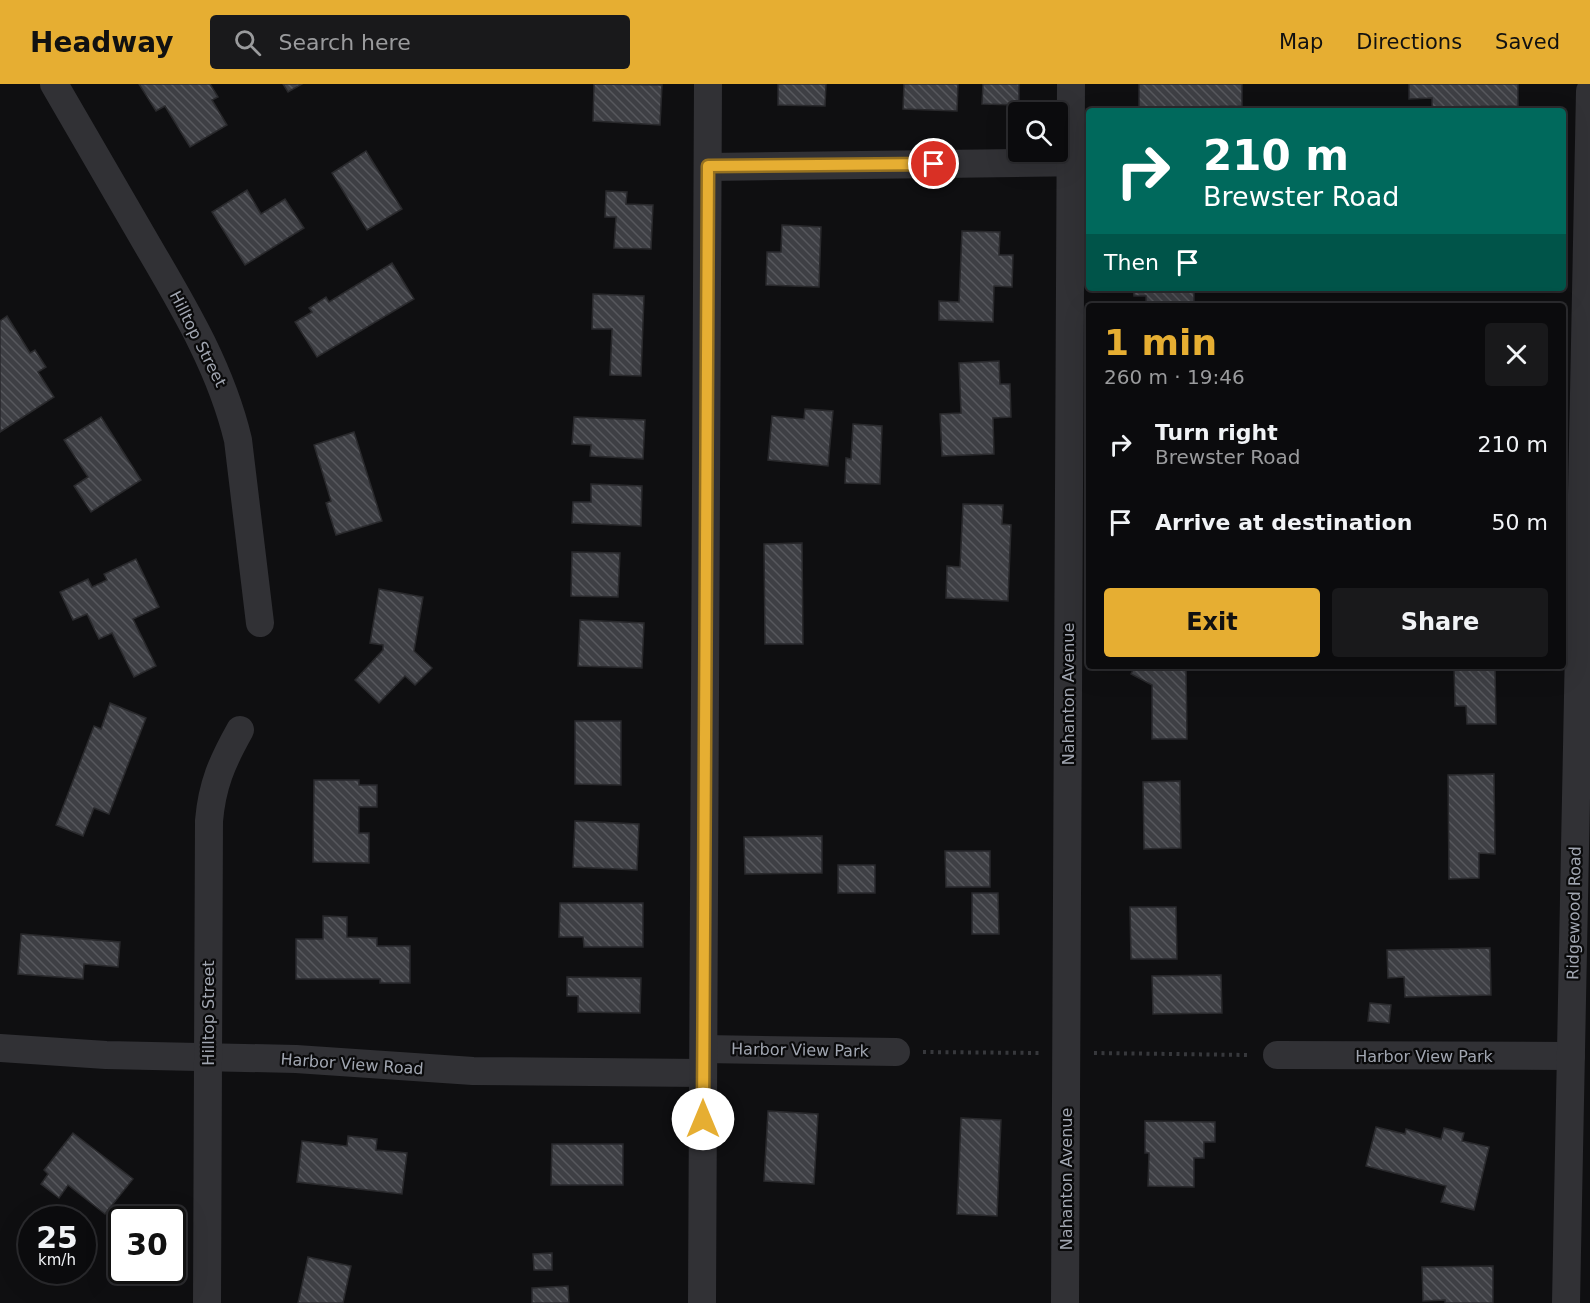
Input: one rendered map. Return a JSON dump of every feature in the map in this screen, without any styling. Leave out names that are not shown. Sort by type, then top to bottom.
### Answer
[{"type":"street","name":"Hilltop Street","points":[[54,84],[183,306],[222,385],[237,440],[260,623]]},
{"type":"street","points":[[702,1303],[708,84]]},
{"type":"street","name":"Nahanton Avenue","points":[[1065,1303],[1080,162],[1071,84]]},
{"type":"street","name":"Ridgewood Road","points":[[1566,1303],[1571,1056],[1575,169],[1590,91]]},
{"type":"street","points":[[708,166],[1080,162]]},
{"type":"street","name":"Hilltop Street","points":[[207,1303],[210,804],[220,768],[240,730]]},
{"type":"street","name":"Harbor View Road","points":[[0,1048],[97,1055],[296,1059],[492,1072],[704,1061]]},
{"type":"street","name":"Harbor View Park","points":[[704,1061],[896,1052]]},
{"type":"street","name":"Harbor View Park","points":[[1278,1055],[1571,1056]]},
{"type":"building","points":[[139,84],[210,84],[218,97],[212,100],[227,125],[190,147],[165,106],[156,111]]},
{"type":"building","points":[[283,84],[302,84],[288,92]]},
{"type":"building","points":[[594,84],[662,85],[660,125],[593,121]]},
{"type":"building","points":[[778,84],[826,84],[825,106],[778,105]]},
{"type":"building","points":[[904,84],[958,84],[957,111],[903,109]]},
{"type":"building","points":[[983,84],[1019,84],[1019,102],[1008,102],[1008,105],[982,104]]},
{"type":"building","points":[[1139,84],[1242,84],[1242,106],[1139,108]]},
{"type":"building","points":[[1409,84],[1518,84],[1518,106],[1432,107],[1432,98],[1409,99]]},
{"type":"building","points":[[366,151],[402,209],[367,230],[332,173]]},
{"type":"building","points":[[247,190],[261,214],[285,199],[304,228],[245,265],[212,212]]},
{"type":"building","points":[[606,191],[627,192],[626,204],[653,205],[651,249],[614,248],[616,217],[605,217]]},
{"type":"building","points":[[782,225],[821,227],[819,287],[766,285],[767,252],[781,252]]},
{"type":"building","points":[[962,231],[1000,232],[999,255],[1013,255],[1012,287],[994,286],[993,322],[939,320],[939,301],[959,302]]},
{"type":"building","points":[[392,263],[414,299],[317,357],[295,322],[312,312],[309,308],[326,297],[329,302]]},
{"type":"building","points":[[1133,291],[1194,291],[1194,303],[1146,303],[1146,296],[1134,296]]},
{"type":"building","points":[[593,294],[644,296],[641,376],[610,375],[612,329],[592,329]]},
{"type":"building","points":[[7,316],[30,353],[35,350],[46,367],[38,372],[54,397],[0,432],[0,321]]},
{"type":"building","points":[[999,361],[1000,384],[1010,384],[1011,417],[993,418],[994,454],[942,456],[940,414],[961,413],[959,363]]},
{"type":"building","points":[[805,409],[833,411],[828,466],[768,460],[772,416],[804,419]]},
{"type":"building","points":[[101,417],[141,480],[91,512],[74,486],[88,477],[64,440]]},
{"type":"building","points":[[574,417],[645,420],[643,459],[590,456],[591,445],[572,444]]},
{"type":"building","points":[[853,424],[882,426],[880,484],[845,483],[846,458],[851,459]]},
{"type":"building","points":[[354,432],[382,521],[336,535],[326,503],[331,501],[314,445]]},
{"type":"building","points":[[591,484],[642,486],[641,526],[572,523],[573,502],[591,502]]},
{"type":"building","points":[[963,504],[1003,505],[1002,524],[1011,525],[1008,601],[946,598],[947,566],[960,567]]},
{"type":"building","points":[[802,543],[803,644],[765,644],[764,544]]},
{"type":"building","points":[[572,552],[620,553],[618,597],[571,596]]},
{"type":"building","points":[[136,559],[159,607],[133,619],[156,666],[134,677],[112,633],[99,639],[87,614],[73,620],[60,592],[88,579],[92,587],[107,580],[104,574]]},
{"type":"building","points":[[379,589],[423,597],[414,651],[432,668],[415,685],[405,676],[379,703],[355,680],[383,650],[383,645],[370,643]]},
{"type":"building","points":[[580,620],[644,623],[642,668],[578,666]]},
{"type":"building","points":[[1134,669],[1186,669],[1187,739],[1152,739],[1152,685],[1131,674]]},
{"type":"building","points":[[1454,669],[1495,669],[1496,724],[1467,724],[1466,706],[1455,706]]},
{"type":"building","points":[[110,703],[146,718],[109,814],[94,808],[83,836],[56,825],[94,726],[101,729]]},
{"type":"building","points":[[575,721],[621,721],[621,785],[575,784]]},
{"type":"building","points":[[1494,774],[1495,854],[1479,853],[1479,878],[1449,879],[1448,775]]},
{"type":"building","points":[[314,780],[359,780],[359,785],[377,785],[377,807],[359,807],[359,833],[369,833],[369,863],[313,862]]},
{"type":"building","points":[[1180,781],[1181,848],[1144,849],[1143,782]]},
{"type":"building","points":[[575,821],[639,824],[637,870],[573,867]]},
{"type":"building","points":[[822,836],[822,873],[745,874],[744,837]]},
{"type":"building","points":[[945,851],[990,851],[990,887],[946,887]]},
{"type":"building","points":[[838,865],[875,865],[875,893],[838,893]]},
{"type":"building","points":[[972,893],[998,893],[999,934],[972,934]]},
{"type":"building","points":[[560,903],[643,903],[643,947],[584,947],[583,937],[559,937]]},
{"type":"building","points":[[1130,907],[1176,907],[1177,959],[1131,959]]},
{"type":"building","points":[[323,916],[347,917],[347,937],[377,938],[377,946],[410,946],[410,983],[380,983],[380,979],[296,979],[296,939],[323,939]]},
{"type":"building","points":[[21,934],[120,942],[118,967],[84,964],[83,979],[18,974]]},
{"type":"building","points":[[1490,948],[1491,995],[1405,997],[1404,977],[1388,978],[1387,950]]},
{"type":"building","points":[[1221,975],[1222,1013],[1153,1014],[1152,976]]},
{"type":"building","points":[[567,977],[641,978],[640,1013],[578,1012],[578,996],[567,996]]},
{"type":"building","points":[[1370,1003],[1391,1005],[1389,1023],[1368,1021]]},
{"type":"building","points":[[768,1111],[818,1114],[814,1184],[764,1181]]},
{"type":"building","points":[[961,1118],[1001,1120],[997,1216],[957,1214]]},
{"type":"building","points":[[1145,1121],[1215,1122],[1215,1142],[1204,1142],[1204,1158],[1194,1158],[1194,1187],[1148,1186],[1149,1153],[1145,1153]]},
{"type":"building","points":[[1376,1127],[1405,1134],[1406,1129],[1441,1139],[1444,1128],[1464,1133],[1462,1141],[1489,1147],[1474,1210],[1441,1202],[1446,1186],[1366,1166]]},
{"type":"building","points":[[73,1133],[133,1179],[111,1206],[108,1206],[105,1214],[68,1185],[59,1198],[41,1184],[48,1174],[44,1170]]},
{"type":"building","points":[[348,1136],[377,1139],[376,1150],[407,1153],[402,1194],[297,1182],[302,1141],[347,1146]]},
{"type":"building","points":[[552,1144],[623,1144],[623,1185],[551,1185]]},
{"type":"building","points":[[552,1253],[552,1270],[534,1270],[533,1254]]},
{"type":"building","points":[[308,1257],[351,1266],[343,1303],[298,1303]]},
{"type":"building","points":[[1493,1266],[1493,1303],[1423,1301],[1422,1267]]},
{"type":"building","points":[[568,1286],[569,1303],[532,1303],[532,1288]]},
{"type":"route","points":[[703,1119],[708,166],[934,164]]}]
